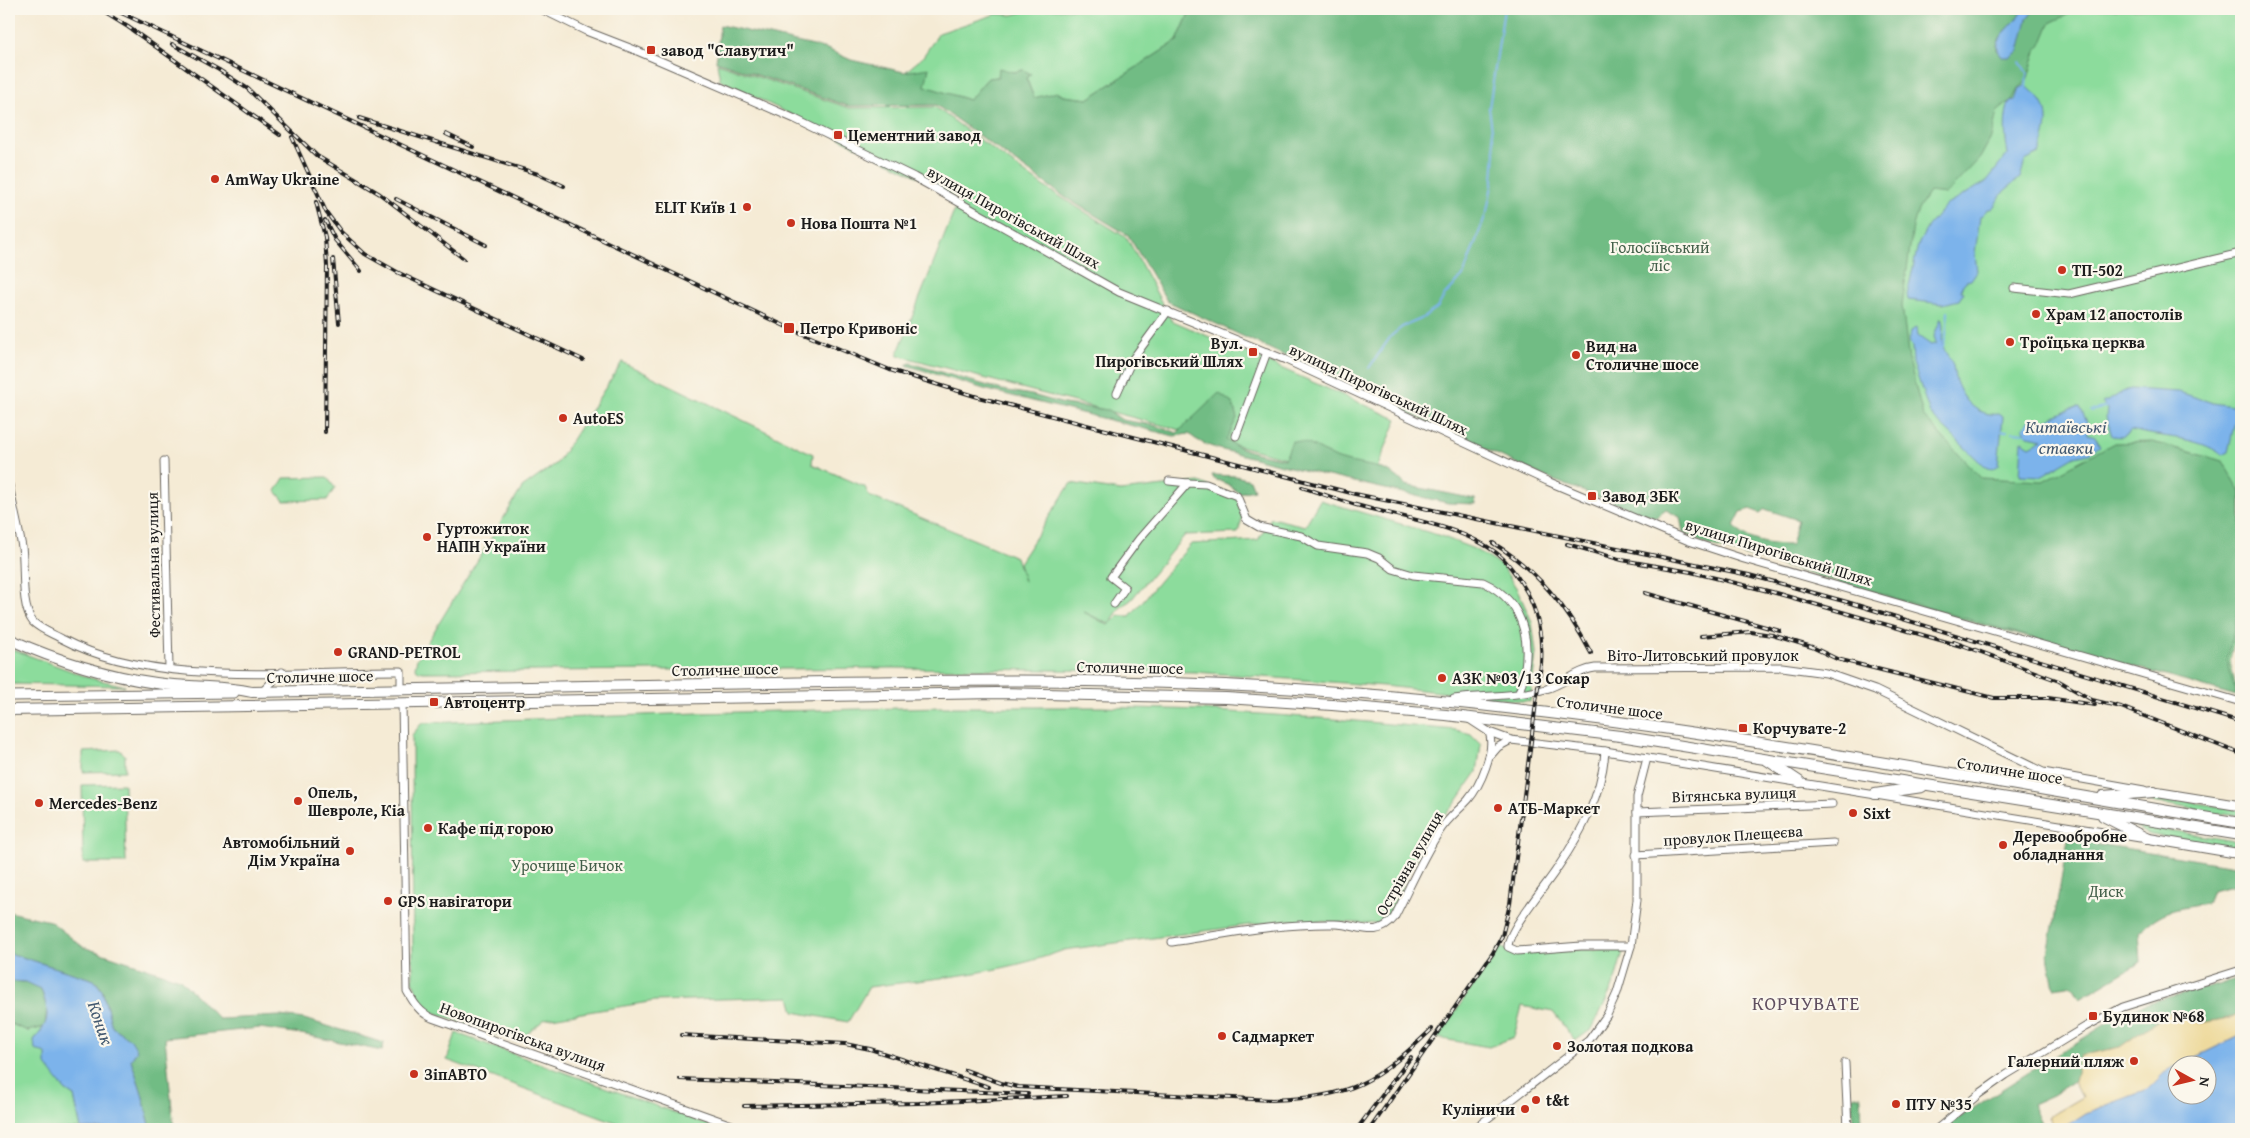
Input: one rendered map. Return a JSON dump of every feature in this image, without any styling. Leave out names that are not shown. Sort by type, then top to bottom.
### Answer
[{"type":"highway","points":[[9,639],[46,655],[116,676],[190,687],[228,688],[257,692]]},
{"type":"highway","name":"Столичне шосе","points":[[257,692],[997,680],[1119,680],[1334,691],[1443,701],[1630,723],[2241,823]]},
{"type":"highway","name":"Столичне шосе","points":[[9,710],[843,695],[1084,693],[1226,698],[1467,718],[1620,736],[2241,835]]},
{"type":"highway","points":[[1764,758],[1800,782]]},
{"type":"highway","points":[[1875,794],[1933,786]]},
{"type":"highway","points":[[2081,797],[2154,792]]},
{"type":"highway","points":[[2084,809],[2109,819],[2146,838]]},
{"type":"main road","name":"Столичне шосе","points":[[9,696],[257,692]]},
{"type":"main road","points":[[2154,792],[2241,806]]},
{"type":"main road","points":[[2146,838],[2241,854]]},
{"type":"street","name":"вулиця Пирогівський Шлях","points":[[541,9],[586,31],[635,50],[795,119],[922,181],[1119,292],[1267,352],[1547,481],[1689,541],[1772,567],[2241,702]]},
{"type":"street","points":[[2014,288],[2069,294],[2241,253]]},
{"type":"street","points":[[1117,393],[1132,360],[1168,311]]},
{"type":"street","points":[[1236,436],[1267,352]]},
{"type":"street","name":"Фестивальна вулиця","points":[[164,461],[169,668]]},
{"type":"street","points":[[1169,481],[1206,484],[1237,496],[1247,520],[1259,527],[1301,536],[1318,546],[1367,553],[1379,558],[1393,569],[1413,575],[1483,582],[1493,586],[1514,605],[1524,626],[1524,664],[1519,693]]},
{"type":"street","points":[[1114,604],[1126,588],[1111,577],[1139,539],[1188,483]]},
{"type":"street","points":[[9,485],[22,549],[26,600],[33,622],[72,644],[113,660],[169,668],[238,674],[401,671],[401,689]]},
{"type":"street","name":"Віто-Литовський провулок","points":[[1443,701],[1519,693],[1552,687],[1581,671],[1595,668],[1782,667],[1820,671],[1875,690],[2043,772],[2154,792]]},
{"type":"street","points":[[257,692],[282,672]]},
{"type":"street","name":"Новопирогівська вулиця","points":[[402,703],[407,992],[414,1003],[423,1014],[432,1018],[743,1129]]},
{"type":"street","points":[[1467,718],[1489,732],[1511,740],[1605,751],[2146,838]]},
{"type":"street","name":"Острівна вулиця","points":[[1172,942],[1282,926],[1337,924],[1371,930],[1387,927],[1394,918],[1439,832],[1453,814],[1469,799],[1489,757],[1492,746],[1489,732]]},
{"type":"street","name":"Острівна вулиця","points":[[1489,757],[1498,748],[1511,740]]},
{"type":"street","points":[[1605,751],[1598,791],[1590,813],[1559,867],[1516,927],[1508,943],[1508,948],[1516,951],[1582,946],[1631,946]]},
{"type":"street","points":[[1474,1129],[1589,1040],[1607,1015],[1617,994],[1631,946],[1637,900],[1638,786],[1647,758]]},
{"type":"street","name":"Вітянська вулиця","points":[[1637,812],[1832,804]]},
{"type":"street","name":"провулок Плещеєва","points":[[1636,855],[1832,843]]},
{"type":"street","points":[[1937,1129],[1979,1094],[2006,1075],[2085,1027],[2123,1007],[2241,970]]},
{"type":"street","points":[[1845,1063],[1848,1129]]},
{"type":"green space","points":[[1034,9],[1191,9],[1177,41],[1088,99],[1064,96],[1057,93],[1034,98],[1026,77],[1030,74],[1023,70],[988,78],[969,100],[924,86],[928,69],[905,72],[922,58],[939,33],[996,14],[1012,15]]},
{"type":"green space","name":"Голосіївський ліс","points":[[1191,9],[2022,9],[2020,15],[2003,34],[1997,44],[1997,51],[2024,28],[2027,19],[2035,9],[2080,9],[2050,23],[2041,45],[2036,51],[2027,81],[2018,89],[2013,99],[1997,112],[1991,138],[1980,158],[1946,194],[1929,192],[1918,209],[1913,226],[1902,305],[1909,360],[1923,416],[1981,478],[2043,481],[2114,443],[2152,442],[2223,461],[2241,492],[2241,601],[2227,658],[2236,696],[1705,544],[1683,532],[1680,517],[1666,510],[1655,518],[1550,479],[1167,301],[1128,235],[1066,198],[936,105],[848,106],[716,61],[720,25],[827,49],[851,60],[904,72],[929,68],[925,86],[969,100],[988,78],[998,77],[999,68],[1013,72],[1023,70],[1031,74],[1026,78],[1034,98],[1057,92],[1064,96],[1088,99],[1177,41]],"holes":[[[1750,509],[1760,513],[1765,509],[1798,520],[1791,545],[1760,542],[1745,536],[1734,526],[1741,512]]]},
{"type":"green space","points":[[1544,9],[2241,9],[2241,609],[2230,659],[2236,688],[2232,693],[1838,586],[1841,483]]},
{"type":"green space","points":[[717,63],[849,108],[935,107],[1043,186],[1127,238],[1171,320],[1397,419],[1372,481],[897,355],[959,199],[915,175],[720,80]]},
{"type":"green space","points":[[622,362],[813,454],[812,464],[865,487],[869,496],[1016,557],[1024,581],[1019,563],[1071,483],[1120,491],[1199,482],[1237,498],[1243,516],[1238,533],[1185,535],[1131,600],[1121,607],[1109,624],[1084,612],[1108,625],[1118,616],[1130,616],[1191,544],[1258,540],[1271,518],[1305,526],[1320,500],[1441,536],[1474,549],[1502,566],[1517,589],[1532,622],[1536,653],[1530,702],[1384,686],[1195,672],[895,668],[418,671],[415,667],[417,659],[522,488],[557,463]]},
{"type":"green space","points":[[910,363],[1002,390],[1032,395],[1064,404],[1108,410],[1122,420],[1153,425],[1177,433],[1219,393],[1233,404],[1237,418],[1226,440],[1233,444],[1255,452],[1285,459],[1292,441],[1298,441],[1345,461],[1382,469],[1391,473],[1405,485],[1475,499],[1476,504],[1448,503],[1274,463],[1210,446],[1189,434],[1174,436],[984,389],[906,365]]},
{"type":"green space","points":[[1212,475],[1236,476],[1250,480],[1254,490],[1239,493],[1228,484],[1214,479]]},
{"type":"green space","points":[[327,477],[335,488],[327,500],[284,501],[276,491],[284,478]]},
{"type":"green space","points":[[9,648],[90,678],[125,686],[9,684]]},
{"type":"green space","name":"Урочище Бичок","points":[[942,707],[1101,707],[1201,710],[1334,719],[1456,730],[1471,734],[1481,744],[1477,772],[1453,807],[1433,826],[1383,924],[1286,920],[1064,950],[1016,965],[992,970],[869,987],[848,1022],[794,1012],[790,997],[655,1001],[545,1019],[517,1042],[430,1011],[418,996],[413,980],[412,735],[422,723],[698,713]]},
{"type":"green space","points":[[120,750],[125,755],[125,771],[83,772],[83,752]]},
{"type":"green space","points":[[124,784],[126,863],[83,863],[82,785]]},
{"type":"green space","points":[[2147,795],[2241,810],[2241,817],[2133,799]]},
{"type":"green space","points":[[2131,824],[2241,842],[2241,849],[2151,835]]},
{"type":"green space","name":"Диск","points":[[2068,839],[2241,867],[2241,884],[2212,891],[2207,904],[2170,911],[2155,919],[2139,932],[2141,962],[2080,998],[2073,985],[2054,988],[2048,955]]},
{"type":"green space","points":[[9,912],[50,921],[83,947],[180,979],[219,1019],[280,1016],[304,1019],[384,1043],[382,1051],[301,1034],[260,1028],[165,1038],[174,1129],[151,1129],[131,1060],[131,1040],[112,1027],[102,989],[94,980],[9,953]]},
{"type":"green space","points":[[1500,947],[1512,952],[1624,948],[1614,984],[1592,1029],[1575,1041],[1553,1012],[1522,1006],[1514,1037],[1489,1047],[1437,1038]]},
{"type":"green space","points":[[2241,978],[2241,1012],[2230,1018],[2200,1023],[2171,1011],[2120,1047],[2080,1056],[2074,1081],[2052,1095],[2032,1104],[2044,1129],[1942,1129],[2125,1012],[2151,1002]]},
{"type":"green space","points":[[9,981],[26,982],[41,989],[47,1008],[45,1027],[28,1031],[9,1023]]},
{"type":"green space","points":[[9,1023],[28,1031],[45,1027],[34,1040],[47,1053],[65,1090],[74,1096],[81,1129],[9,1129]]},
{"type":"green space","points":[[456,1033],[717,1129],[634,1129],[447,1060]]},
{"type":"green space","points":[[1852,1096],[1861,1096],[1862,1129],[1853,1129]]},
{"type":"sand","name":"Галерний пляж","points":[[2171,1011],[2200,1023],[2230,1018],[2241,1012],[2241,1035],[2198,1056],[2168,1056],[2168,1071],[2147,1090],[2086,1113],[2061,1129],[2055,1129],[2048,1117],[2082,1097],[2074,1081],[2080,1056],[2120,1047]]},
{"type":"water","points":[[2022,9],[2035,9],[2027,19],[2019,51],[2010,57],[2002,57],[1998,50],[2000,38],[2015,21]]},
{"type":"water","points":[[2026,85],[2044,105],[2047,126],[2044,140],[2039,154],[2025,161],[2020,178],[2004,191],[1992,209],[1988,209],[1980,217],[1975,253],[1977,271],[1971,280],[1966,281],[1962,286],[1961,291],[1964,292],[1959,300],[1943,304],[1908,300],[1907,295],[1918,245],[1928,226],[1945,206],[1986,182],[2008,154],[2005,127],[2006,113],[2010,101],[2015,100],[2019,89]]},
{"type":"water","points":[[1941,318],[1944,348],[1952,363],[1955,378],[1965,399],[1983,412],[1999,414],[2003,417],[1998,465],[1992,469],[1985,467],[1930,414],[1913,363],[1912,347],[1909,341],[1911,331],[1917,327],[1918,336],[1931,345],[1936,343],[1934,336]]},
{"type":"water","points":[[2131,389],[2179,392],[2213,403],[2232,406],[2237,413],[2228,452],[2222,455],[2202,444],[2131,430],[2122,437],[2112,436],[2106,417],[2107,409],[2102,403]]},
{"type":"water","name":"Китаївські ставки","points":[[2080,407],[2088,424],[2088,434],[2095,436],[2100,446],[2089,453],[2075,456],[2041,476],[2020,475],[2022,441],[2030,446],[2043,439],[2028,436],[2023,428],[2030,419],[2039,424],[2071,408]]},
{"type":"water","name":"Коник","points":[[9,953],[94,980],[102,990],[112,1027],[131,1040],[137,1050],[131,1060],[151,1129],[81,1129],[74,1096],[65,1090],[46,1065],[46,1053],[35,1050],[34,1040],[46,1022],[47,1016],[46,1004],[41,989],[26,982],[9,981]]},
{"type":"water","points":[[2241,1035],[2241,1129],[2061,1129],[2086,1113],[2147,1090],[2168,1071],[2168,1106],[2218,1106],[2218,1056],[2198,1056]]},
{"type":"waterway","points":[[1369,368],[1391,336],[1402,327],[1421,319],[1437,308],[1445,295],[1463,276],[1487,211],[1493,180],[1495,152],[1489,108],[1504,9]]},
{"type":"waterway","points":[[2020,62],[2027,73],[2026,87]]},
{"type":"waterway","points":[[1943,346],[1948,312]]},
{"type":"waterway","points":[[2091,411],[2106,407]]},
{"type":"waterway","points":[[2233,420],[2240,422]]},
{"type":"waterway","points":[[2000,431],[2007,431]]},
{"type":"waterway","points":[[2013,432],[2026,433]]},
{"type":"railway","points":[[99,9],[128,27],[280,135]]},
{"type":"railway","points":[[113,9],[789,328],[890,370],[978,397],[1355,494],[1749,575],[1847,602],[2241,722]]},
{"type":"railway","points":[[172,44],[219,70],[248,89],[317,156],[380,194],[464,259]]},
{"type":"railway","points":[[359,118],[538,174],[564,186]]},
{"type":"railway","points":[[446,134],[473,147]]},
{"type":"railway","points":[[292,137],[326,212],[341,232],[365,254],[399,273],[583,360]]},
{"type":"railway","points":[[396,199],[486,245]]},
{"type":"railway","points":[[316,202],[325,237],[327,266],[325,432]]},
{"type":"railway","points":[[325,220],[335,240],[361,271]]},
{"type":"railway","points":[[333,259],[339,323]]},
{"type":"railway","points":[[1302,487],[1356,505],[1411,518],[1450,530],[1485,545],[1503,559],[1522,583],[1535,611],[1541,637],[1541,664],[1510,904],[1502,936],[1493,953],[1370,1129]]},
{"type":"railway","points":[[1493,543],[1524,565],[1550,591],[1572,620],[1591,653]]},
{"type":"railway","points":[[1567,544],[1622,560],[1691,572],[1772,592],[1961,646]]},
{"type":"railway","points":[[1645,593],[1780,631]]},
{"type":"railway","points":[[1701,636],[1751,632],[1772,635],[1812,647],[1837,659],[1994,698],[2048,698],[2095,705]]},
{"type":"railway","points":[[1954,642],[2059,681],[2092,700],[2121,707],[2241,754]]},
{"type":"railway","points":[[965,1070],[1018,1087],[1272,1100],[1300,1098],[1323,1095],[1361,1084],[1394,1062],[1432,1029]]},
{"type":"railway","points":[[681,1035],[845,1044],[870,1049],[989,1087]]},
{"type":"railway","points":[[1357,1129],[1411,1057]]},
{"type":"railway","points":[[680,1079],[1028,1094]]},
{"type":"railway","points":[[744,1106],[919,1103],[1067,1096]]},
{"type":"place","name":"завод \"Славутич\"","points":[[651,50]]},
{"type":"place","name":"Цементний завод","points":[[838,135]]},
{"type":"place","name":"AmWay Ukraine","points":[[215,179]]},
{"type":"place","name":"ELIT Київ 1","points":[[747,207]]},
{"type":"place","name":"Нова Пошта №1","points":[[791,223]]},
{"type":"place","name":"ТП-502","points":[[2062,270]]},
{"type":"place","name":"Храм 12 апостолів","points":[[2036,314]]},
{"type":"place","name":"Петро Кривоніс","points":[[789,328]]},
{"type":"place","name":"Троїцька церква","points":[[2010,342]]},
{"type":"place","name":"Вул. Пирогівський Шлях","points":[[1253,352]]},
{"type":"place","name":"Вид на Столичне шосе","points":[[1576,355]]},
{"type":"place","name":"AutoES","points":[[563,418]]},
{"type":"place","name":"Завод ЗБК","points":[[1592,496]]},
{"type":"place","name":"Гуртожиток НАПН України","points":[[427,537]]},
{"type":"place","name":"GRAND-PETROL","points":[[338,652]]},
{"type":"place","name":"АЗК №03/13 Сокар","points":[[1442,678]]},
{"type":"place","name":"Автоцентр","points":[[434,702]]},
{"type":"place","name":"Корчувате-2","points":[[1743,728]]},
{"type":"place","name":"Опель, Шевроле, Кіа","points":[[298,801]]},
{"type":"place","name":"Mercedes-Benz","points":[[39,803]]},
{"type":"place","name":"АТБ-Маркет","points":[[1498,808]]},
{"type":"place","name":"Sixt","points":[[1853,813]]},
{"type":"place","name":"Кафе під горою","points":[[428,828]]},
{"type":"place","name":"Деревообробне обладнання","points":[[2003,845]]},
{"type":"place","name":"Автомобільний Дім Україна","points":[[350,851]]},
{"type":"place","name":"GPS навігатори","points":[[388,901]]},
{"type":"place","name":"Будинок №68","points":[[2093,1016]]},
{"type":"place","name":"Садмаркет","points":[[1222,1036]]},
{"type":"place","name":"Золотая подкова","points":[[1557,1046]]},
{"type":"place","name":"Галерний пляж","points":[[2134,1061]]},
{"type":"place","name":"ЗіпАВТО","points":[[414,1074]]},
{"type":"place","name":"t&t","points":[[1536,1100]]},
{"type":"place","name":"ПТУ №35","points":[[1896,1104]]},
{"type":"place","name":"Куліничи","points":[[1525,1109]]},
{"type":"district","name":"КОРЧУВАТЕ","points":[[1806,1003]]}]
